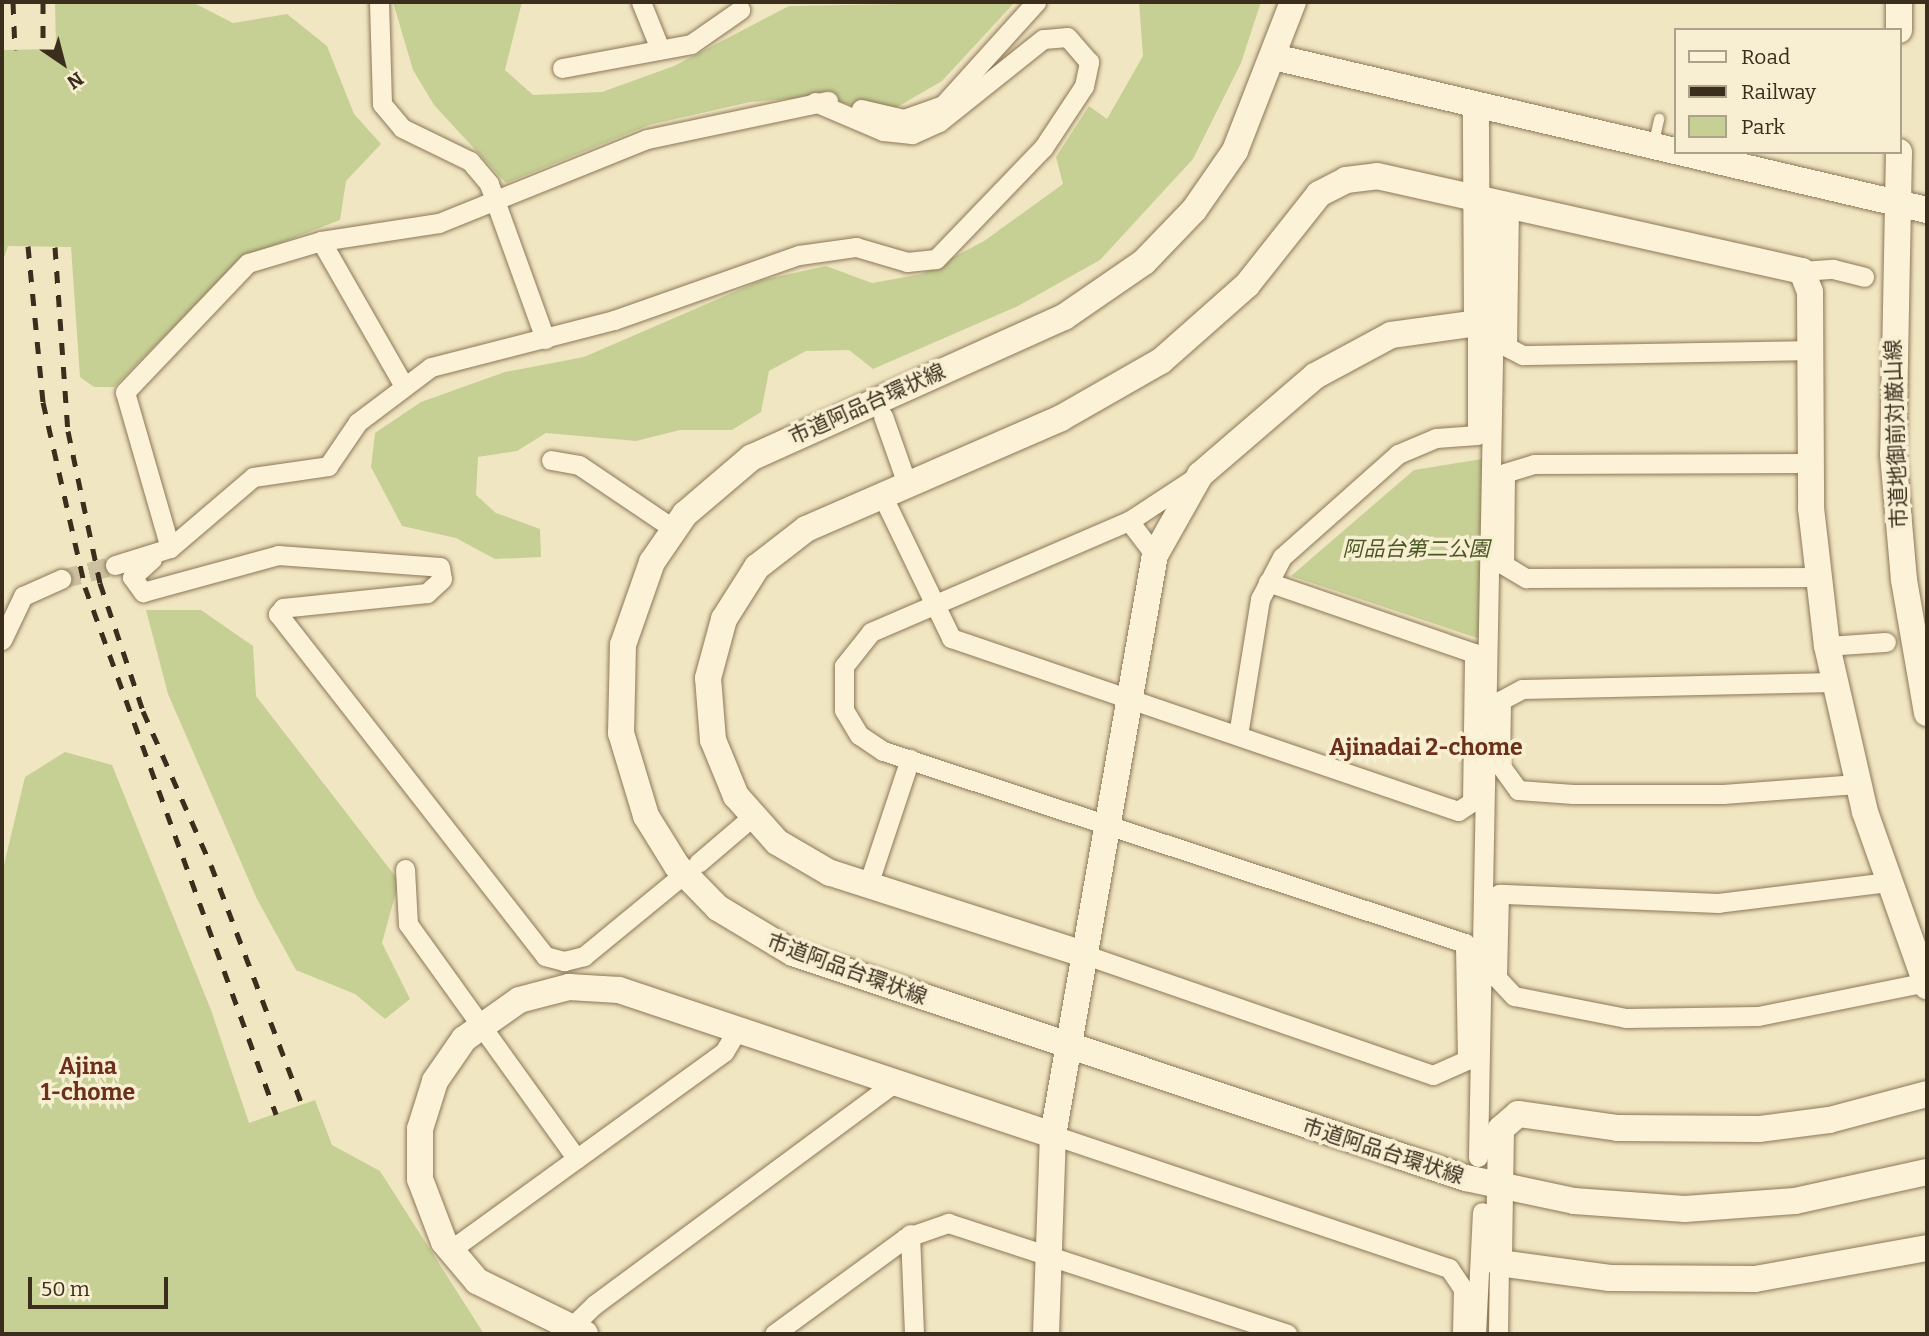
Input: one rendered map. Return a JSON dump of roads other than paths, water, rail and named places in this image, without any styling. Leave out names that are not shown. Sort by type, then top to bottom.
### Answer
[{"type":"street","points":[[379,2],[377,83],[387,113],[411,133],[474,164],[495,199],[545,338]]},
{"type":"street","points":[[641,2],[660,49]]},
{"type":"street","points":[[164,550],[126,411],[128,383],[242,268],[321,241],[439,223],[647,139],[815,102],[839,102],[890,118],[931,112],[1036,2]]},
{"type":"street","name":"市道阿品台環状線","points":[[1293,2],[1274,57],[1223,171],[1179,229],[1125,278],[1042,327],[752,457],[705,493],[674,529],[630,617],[618,704],[635,790],[691,868],[741,926],[793,953],[1499,1187],[1611,1205],[1721,1208],[1832,1196],[1927,1172]]},
{"type":"street","points":[[1899,2],[1899,28]]},
{"type":"street","points":[[562,68],[660,49],[711,35],[740,10]]},
{"type":"street","points":[[752,817],[583,956],[564,961],[545,956],[324,673],[279,609],[427,593],[442,579],[440,567],[278,555],[143,592],[134,573],[241,483],[265,473],[328,466],[358,422],[403,384],[431,367],[545,338],[799,255],[856,247],[907,262],[936,259],[1043,148],[1084,86],[1089,62],[1068,37],[1043,39],[939,122],[912,134],[883,131],[815,102]]},
{"type":"street","points":[[1274,57],[1674,152]]},
{"type":"street","points":[[1476,105],[1494,202],[1507,347],[1515,351],[1807,350]]},
{"type":"street","points":[[1683,154],[1927,210]]},
{"type":"street","name":"市道地御前対厳山線","points":[[1899,154],[1893,454],[1904,580],[1927,713]]},
{"type":"street","points":[[1477,323],[1419,327],[1347,355],[1200,475],[1129,521],[932,605],[860,641],[841,680],[844,710],[859,735],[910,759],[1107,820],[1465,943],[1467,1060],[1433,1075],[1083,954],[868,885],[802,860],[752,817],[722,769],[708,709],[710,668],[724,619],[738,592],[780,546],[882,495],[1073,412],[1161,361],[1234,298],[1308,205],[1332,186],[1377,176],[1802,271],[1833,269],[1864,277]]},
{"type":"street","points":[[1238,735],[1268,582],[1298,539],[1386,461],[1436,438],[1477,435],[1477,323],[1494,202]]},
{"type":"street","points":[[1478,1157],[1494,202]]},
{"type":"street","points":[[321,241],[403,384]]},
{"type":"street","points":[[1802,271],[1810,292],[1807,350],[1808,463],[1817,577],[1827,646],[1857,784],[1888,883],[1926,984],[1758,1016],[1626,1018],[1514,996],[1497,978],[1499,894],[1718,903],[1888,883]]},
{"type":"street","points":[[883,416],[907,484]]},
{"type":"street","points":[[551,460],[579,465],[674,529]]},
{"type":"street","points":[[1808,463],[1534,464],[1505,473],[1504,565],[1525,578],[1817,577]]},
{"type":"street","points":[[1045,1334],[1052,1135],[1127,698],[1155,555],[1200,475]]},
{"type":"street","points":[[882,495],[932,605],[951,638],[1458,811],[1472,802],[1474,653],[1268,582]]},
{"type":"street","points":[[1129,521],[1155,555]]},
{"type":"street","points":[[115,565],[164,550]]},
{"type":"street","points":[[2,640],[23,596],[61,579]]},
{"type":"street","points":[[1827,646],[1886,642]]},
{"type":"street","points":[[1834,682],[1522,689],[1502,700],[1500,765],[1518,790],[1562,793],[1701,795],[1857,784]]},
{"type":"street","points":[[868,885],[910,759]]},
{"type":"street","points":[[405,869],[408,924],[483,1022],[577,1159]]},
{"type":"street","points":[[895,1082],[573,1331],[497,1295],[449,1251],[424,1196],[420,1129],[444,1066],[483,1022],[535,994],[586,986],[619,989],[1449,1268],[1463,1289],[1462,1334]]},
{"type":"street","points":[[449,1251],[724,1052],[738,1029]]},
{"type":"street","points":[[1498,1334],[1502,1129],[1518,1114],[1618,1128],[1736,1130],[1829,1120],[1927,1094]]},
{"type":"street","points":[[1476,1334],[1482,1212]]},
{"type":"street","points":[[774,1334],[910,1234],[961,1224],[1287,1334]]},
{"type":"street","points":[[910,1234],[914,1334]]},
{"type":"street","points":[[1499,1263],[1610,1278],[1755,1279],[1927,1248]]},
{"type":"lane","points":[[1653,147],[1659,119]]},
{"type":"tunnel","points":[[61,579],[115,565]]},
{"type":"railway","points":[[13,2],[15,50]]},
{"type":"railway","points":[[43,2],[43,49]]},
{"type":"railway","points":[[28,246],[43,402],[85,587],[276,1114]]},
{"type":"railway","points":[[55,247],[68,431],[100,583],[143,711],[211,865],[302,1105]]},
{"type":"district","name":"Ajinadai 2-chome","points":[[1426,747]]},
{"type":"district","name":"Ajina 1-chome","points":[[88,1079]]},
{"type":"park label","name":"阿品台第二公園","points":[[1416,549]]}]
